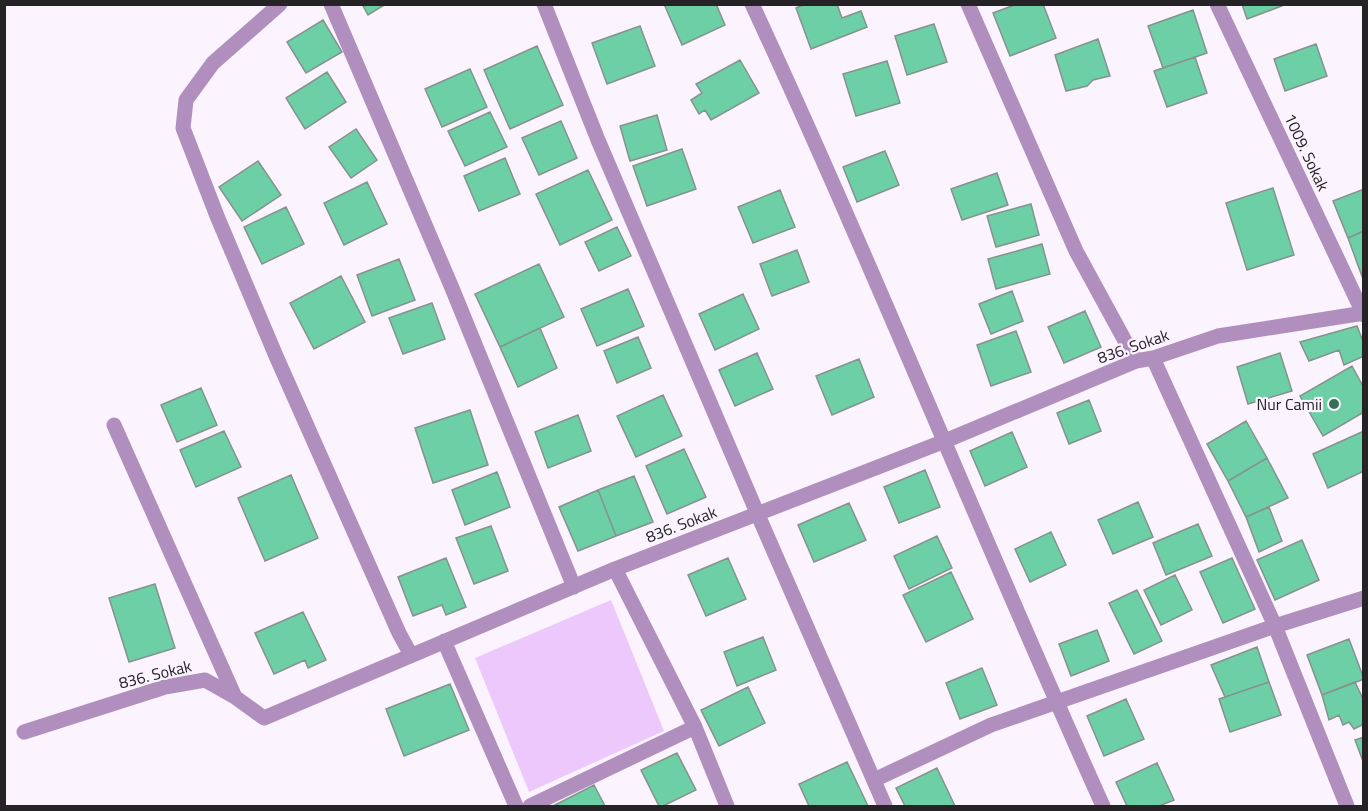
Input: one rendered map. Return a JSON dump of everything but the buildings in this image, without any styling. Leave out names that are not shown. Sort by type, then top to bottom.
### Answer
[{"type":"street","points":[[280,4],[213,63],[186,100],[183,128],[276,356],[399,633],[411,655]]},
{"type":"street","points":[[331,4],[452,288],[574,587]]},
{"type":"street","points":[[544,4],[598,140],[885,807]]},
{"type":"street","points":[[752,4],[811,132],[1103,807]]},
{"type":"street","points":[[968,4],[1076,251],[1136,361]]},
{"type":"street","name":"1009. Sokak","points":[[1217,4],[1363,314]]},
{"type":"street","name":"836. Sokak","points":[[24,732],[165,687],[205,680],[264,718],[615,568],[945,441],[1136,361],[1153,358],[1218,336],[1363,314]]},
{"type":"street","points":[[1153,358],[1275,626],[1347,807]]},
{"type":"street","points":[[114,425],[235,698]]},
{"type":"street","points":[[615,568],[695,727],[727,807]]},
{"type":"street","points":[[874,780],[991,725],[1275,626],[1364,598]]},
{"type":"street","points":[[444,641],[516,807]]},
{"type":"street","points":[[530,807],[695,727]]},
{"type":"shaded area","points":[[611,600],[664,731],[529,792],[475,658]]},
{"type":"place","name":"Nur Camii","points":[[1334,404]]}]
